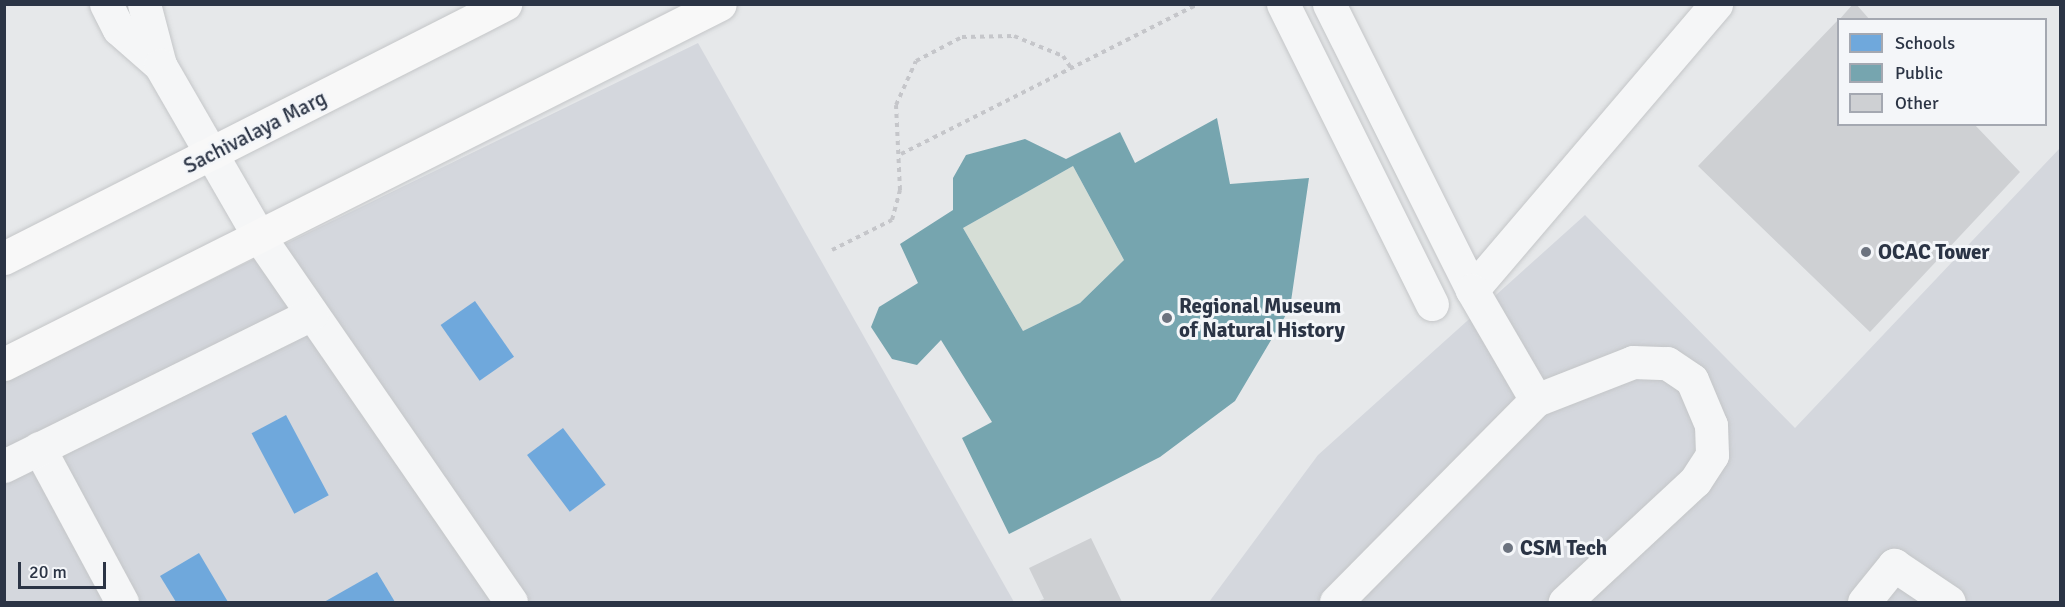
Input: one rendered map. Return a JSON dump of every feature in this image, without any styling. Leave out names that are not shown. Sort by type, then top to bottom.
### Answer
[{"type":"main road","name":"Sachivalaya Marg","points":[[4,258],[212,155],[505,4]]},
{"type":"main road","points":[[4,364],[260,238],[720,4]]},
{"type":"lane","points":[[106,4],[119,29],[160,65]]},
{"type":"lane","points":[[144,4],[160,65],[260,238],[511,603]]},
{"type":"lane","points":[[1283,4],[1432,304]]},
{"type":"lane","points":[[1329,4],[1472,290],[1536,400]]},
{"type":"lane","points":[[1472,290],[1716,4]]},
{"type":"lane","points":[[4,466],[311,314]]},
{"type":"lane","points":[[1336,603],[1536,400],[1633,362],[1667,363],[1692,380],[1711,425],[1712,455],[1695,481],[1565,603]]},
{"type":"lane","points":[[39,448],[122,603]]},
{"type":"lane","points":[[1864,603],[1894,565],[1949,603]]},
{"type":"path","points":[[900,154],[1197,4]]},
{"type":"path","points":[[832,250],[892,220],[900,190],[896,105],[916,61],[962,37],[1014,36],[1063,56],[1071,68]]},
{"type":"shaded area","points":[[698,43],[1014,602],[5,602],[5,380]]},
{"type":"shaded area","points":[[2060,148],[2060,602],[1209,602],[1318,455],[1585,215],[1795,428]]},
{"type":"shaded area","points":[[1073,166],[1124,260],[1080,303],[1023,331],[963,228]]},
{"type":"building: Schools","points":[[475,301],[514,357],[480,381],[441,325]]},
{"type":"building: Schools","points":[[286,415],[329,495],[294,514],[252,433]]},
{"type":"building: Schools","points":[[563,428],[606,485],[570,512],[527,455]]},
{"type":"building: Schools","points":[[199,553],[228,602],[176,602],[160,576]]},
{"type":"building: Schools","points":[[377,572],[395,602],[324,602]]},
{"type":"building: Public","name":"Regional Museum of Natural History","points":[[1217,118],[1230,184],[1309,178],[1290,308],[1235,401],[1160,457],[1009,534],[962,438],[992,422],[941,340],[917,365],[892,359],[871,327],[879,307],[918,283],[900,244],[953,210],[953,178],[966,155],[1025,139],[1066,159],[1120,132],[1135,163]],"holes":[[[1073,166],[1124,260],[1080,303],[1023,331],[963,228]]]},
{"type":"building: Other","points":[[1853,4],[1856,4],[1868,18],[1841,18]]},
{"type":"building: Other","name":"OCAC Tower","points":[[1837,21],[1837,126],[1976,126],[2020,172],[1870,332],[1698,166]]},
{"type":"building: Other","points":[[1091,538],[1122,602],[1036,602],[1044,599],[1029,568]]},
{"type":"place","name":"OCAC Tower","points":[[1866,252]]},
{"type":"place","name":"Regional Museum of Natural History","points":[[1167,318]]},
{"type":"place","name":"CSM Tech","points":[[1508,548]]}]
